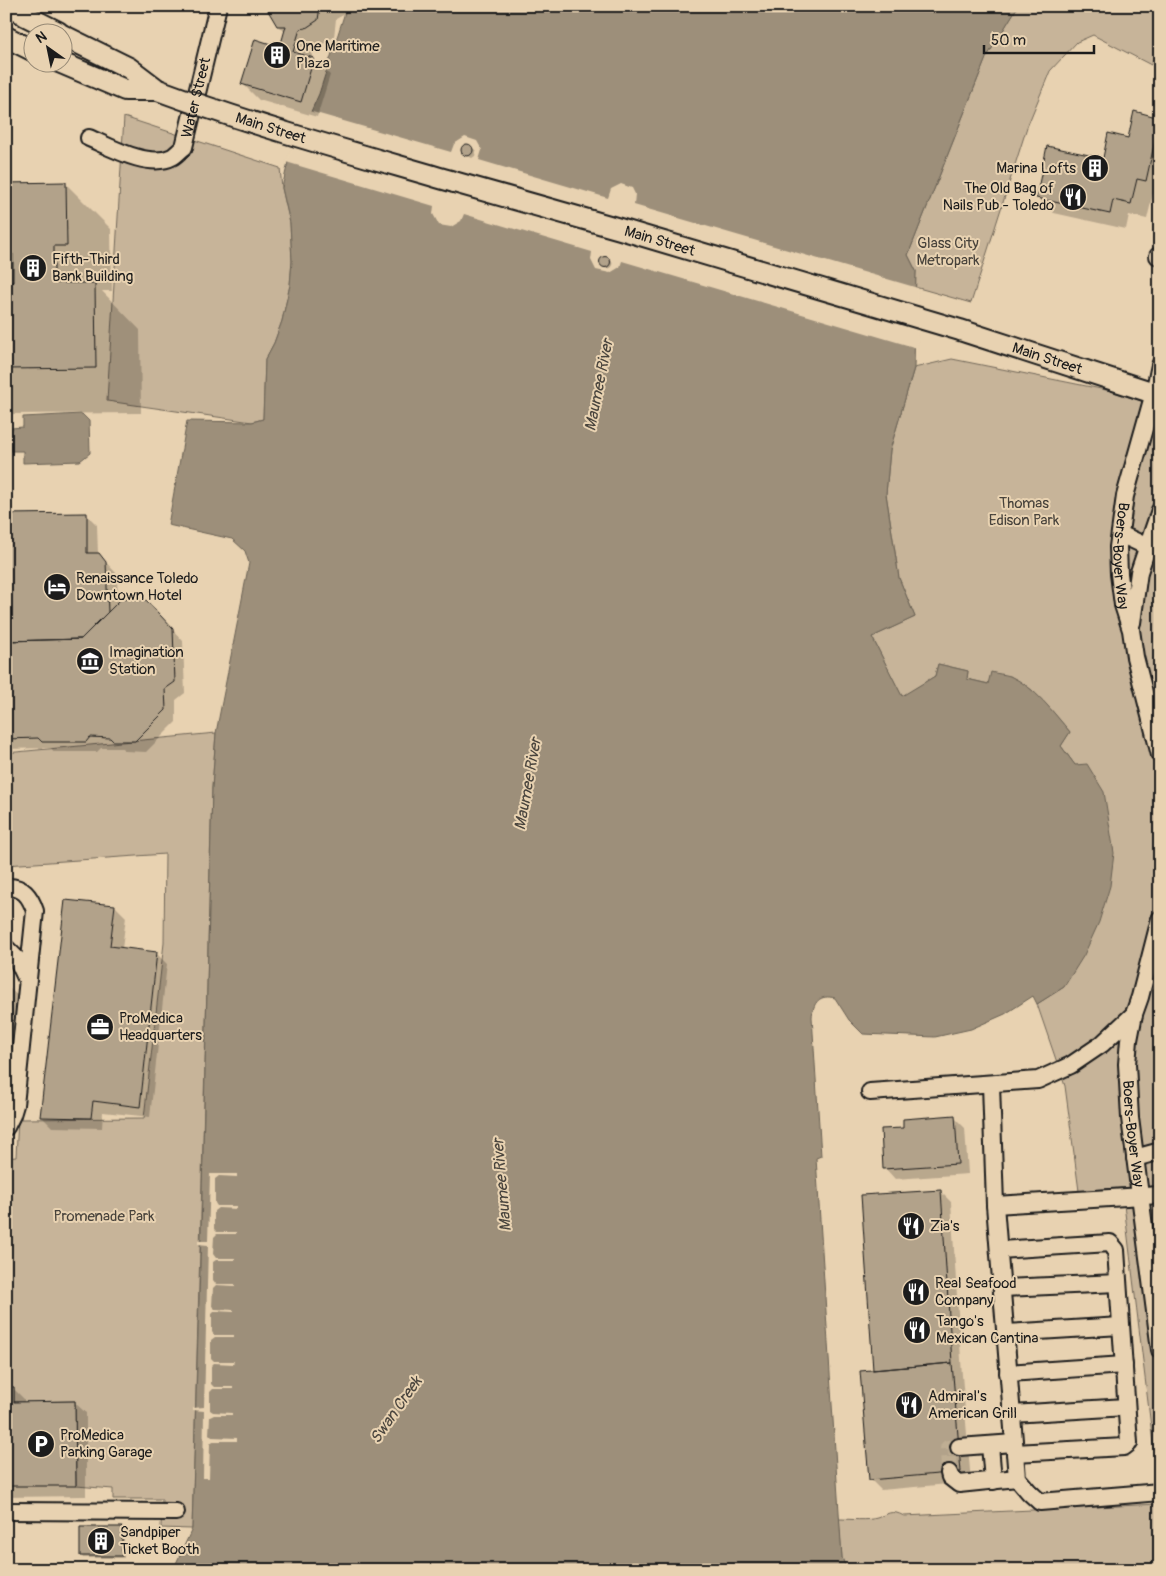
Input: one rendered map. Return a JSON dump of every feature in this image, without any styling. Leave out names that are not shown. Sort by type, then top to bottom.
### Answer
[{"type":"main road","points":[[12,6],[38,22]]},
{"type":"main road","points":[[6,37],[22,45]]},
{"type":"main road","points":[[72,39],[129,68],[158,90]]},
{"type":"main road","points":[[72,68],[125,90],[158,90]]},
{"type":"main road","name":"Main Street","points":[[158,90],[276,130],[639,234],[960,330],[1157,394]]},
{"type":"street","name":"Water Street","points":[[89,138],[135,158],[152,161],[171,158],[184,147],[218,6]]},
{"type":"street","name":"Boers-Boyer Way","points":[[1160,366],[1157,394],[1129,479],[1118,547],[1123,605],[1131,630],[1137,665],[1160,754]]},
{"type":"street","points":[[1157,394],[1160,420]]},
{"type":"street","name":"Boers-Boyer Way","points":[[1131,630],[1139,572],[1160,510]]},
{"type":"street","points":[[1120,534],[1148,547]]},
{"type":"street","points":[[6,887],[13,887],[23,891],[30,898],[35,910],[15,1105],[6,1127]]},
{"type":"street","name":"Boers-Boyer Way","points":[[1160,919],[1134,1014],[1127,1064],[1130,1118],[1160,1350]]},
{"type":"street","points":[[6,948],[18,959],[27,980]]},
{"type":"street","points":[[870,1092],[1038,1080],[1071,1065],[1102,1044],[1134,1014]]},
{"type":"street","points":[[991,1084],[995,1205],[1017,1478],[1040,1502],[1160,1492]]},
{"type":"street","points":[[1135,1158],[1160,1150]]},
{"type":"street","points":[[995,1205],[1160,1195]]},
{"type":"street","points":[[959,1447],[990,1445],[1014,1448],[1124,1447],[1129,1443],[1116,1250],[1110,1243],[999,1250]]},
{"type":"street","points":[[1002,1288],[1118,1283]]},
{"type":"street","points":[[1006,1333],[1121,1326]]},
{"type":"street","points":[[1008,1372],[1124,1365]]},
{"type":"street","points":[[1012,1414],[1126,1407]]},
{"type":"street","points":[[990,1445],[993,1481]]},
{"type":"street","points":[[949,1473],[950,1477],[959,1484],[1017,1478]]},
{"type":"street","points":[[6,1511],[176,1512]]},
{"type":"green space","name":"Glass City Metropark","points":[[1018,6],[1160,6],[1160,41],[1151,65],[1093,35],[1077,42],[1050,71],[1027,127],[971,303],[915,287],[916,271],[908,255],[986,58]]},
{"type":"green space","points":[[124,117],[280,168],[282,188],[290,223],[292,261],[290,285],[282,321],[265,360],[263,419],[252,422],[107,401]]},
{"type":"green space","name":"Thomas Edison Park","points":[[952,359],[1111,391],[1160,407],[1160,1501],[1122,1188],[1079,1191],[1065,1086],[1037,1004],[1064,987],[1075,765],[1061,746],[1070,732],[1032,690],[1010,676],[989,684],[967,679],[968,671],[938,664],[935,676],[902,697],[872,637],[915,617],[899,578],[886,494],[890,450],[914,368]]},
{"type":"green space","name":"Promenade Park","points":[[216,733],[212,788],[192,1529],[161,1528],[162,1499],[113,1499],[113,1489],[76,1486],[75,1401],[14,1402],[14,1387],[6,1387],[6,1158],[16,1157],[18,1119],[144,1118],[164,943],[165,854],[6,865],[6,753]]},
{"type":"green space","points":[[1160,1504],[1160,1570],[847,1570],[842,1558],[839,1519],[873,1519],[893,1513],[904,1516]]},
{"type":"water","points":[[347,6],[1018,6],[986,58],[908,255],[916,271],[914,368],[890,450],[886,494],[899,578],[915,617],[872,637],[902,696],[935,676],[938,664],[968,671],[967,679],[988,684],[991,672],[1010,676],[1035,693],[1070,732],[1061,746],[1075,765],[1087,764],[1104,792],[1114,853],[1110,886],[1099,922],[1084,955],[1064,987],[1037,1004],[1033,996],[1005,1014],[971,1029],[935,1037],[863,1034],[849,1020],[835,998],[821,998],[814,1007],[812,1017],[821,1156],[816,1158],[842,1558],[847,1570],[173,1570],[192,1529],[212,788],[216,733],[249,563],[245,551],[232,539],[168,525],[187,421],[252,422],[263,419],[265,360],[282,321],[290,285],[292,261],[290,223],[282,188],[288,162],[319,94]]},
{"type":"water","points":[[82,414],[89,421],[90,453],[80,461],[23,463],[23,451],[11,451],[11,428],[23,427],[23,417]]},
{"type":"pier","points":[[309,111],[451,152],[454,144],[465,137],[477,141],[482,150],[479,160],[608,198],[611,189],[621,184],[632,188],[635,194],[634,205],[918,288],[917,348],[622,261],[620,267],[610,273],[596,270],[591,260],[592,252],[464,214],[461,221],[451,227],[439,225],[433,214],[434,206],[286,162]]},
{"type":"pier","points":[[210,1174],[237,1174],[237,1177],[219,1176],[215,1179],[215,1203],[217,1206],[237,1206],[237,1209],[218,1208],[214,1211],[214,1229],[217,1232],[236,1232],[236,1234],[217,1234],[214,1237],[213,1254],[216,1258],[235,1258],[235,1260],[216,1260],[213,1262],[213,1280],[216,1284],[235,1284],[235,1286],[216,1285],[213,1288],[212,1306],[215,1309],[234,1310],[234,1312],[215,1311],[212,1314],[212,1332],[214,1335],[234,1335],[234,1337],[215,1337],[211,1340],[211,1358],[214,1361],[234,1361],[233,1364],[214,1363],[211,1366],[211,1384],[214,1387],[233,1387],[233,1389],[213,1389],[210,1392],[210,1410],[213,1412],[232,1413],[232,1415],[214,1415],[210,1417],[209,1434],[212,1437],[237,1438],[237,1441],[213,1441],[210,1444],[209,1478],[203,1478],[204,1411],[193,1410],[193,1408],[204,1407],[208,1245],[198,1244],[198,1241],[208,1241]]},
{"type":"building","name":"One Maritime Plaza","points":[[268,6],[320,6],[318,20],[306,28],[300,29],[293,52],[314,58],[301,102],[241,84],[255,39],[280,47],[286,26],[277,26],[267,9]]},
{"type":"building","name":"Marina Lofts","points":[[1134,111],[1160,118],[1146,181],[1137,179],[1131,204],[1113,200],[1110,214],[1036,198],[1047,146],[1103,158],[1108,133],[1128,138]]},
{"type":"building","points":[[469,144],[472,145],[472,155],[465,156],[462,155],[461,148],[462,145]]},
{"type":"building","name":"Fifth-Third Bank Building","points":[[66,182],[67,246],[54,246],[54,283],[95,283],[96,368],[6,369],[6,282],[13,282],[13,254],[6,254],[6,183]]},
{"type":"building","points":[[605,256],[611,262],[605,268],[599,262]]},
{"type":"building","name":"Renaissance Toledo Downtown Hotel","points":[[87,513],[87,553],[99,553],[106,562],[108,612],[81,639],[6,641],[6,514]]},
{"type":"building","name":"Imagination Station","points":[[122,598],[146,600],[173,629],[175,682],[165,689],[166,710],[135,741],[113,741],[110,738],[90,737],[86,742],[42,742],[38,738],[6,739],[6,641],[81,639]]},
{"type":"building","name":"ProMedica Headquarters","points":[[65,900],[115,905],[110,946],[157,952],[140,1107],[93,1101],[91,1118],[40,1117]]},
{"type":"building","points":[[6,984],[9,1016],[6,1018]]},
{"type":"building","points":[[955,1115],[958,1164],[883,1169],[881,1129],[903,1128],[903,1119]]},
{"type":"building","points":[[941,1190],[952,1363],[873,1370],[861,1195]]},
{"type":"building","name":"Admiral's American Grill","points":[[952,1363],[961,1472],[869,1480],[860,1371]]},
{"type":"building","name":"ProMedica Parking Garage","points":[[6,1387],[14,1387],[14,1402],[75,1401],[76,1486],[6,1486]]},
{"type":"building","name":"Sandpiper Ticket Booth","points":[[80,1527],[122,1527],[122,1556],[80,1556]]},
{"type":"tunnel","points":[[949,1473],[948,1448],[959,1447]]},
{"type":"place","name":"One Maritime Plaza","points":[[277,55]]},
{"type":"place","name":"Marina Lofts","points":[[1095,168]]},
{"type":"place","name":"The Old Bag of Nails Pub - Toledo","points":[[1073,197]]},
{"type":"place","name":"Fifth-Third Bank Building","points":[[33,268]]},
{"type":"place","name":"Renaissance Toledo Downtown Hotel","points":[[57,587]]},
{"type":"place","name":"Imagination Station","points":[[90,661]]},
{"type":"place","name":"ProMedica Headquarters","points":[[100,1027]]},
{"type":"place","name":"Zia's","points":[[911,1226]]},
{"type":"place","name":"Real Seafood Company","points":[[916,1292]]},
{"type":"place","name":"Tango's Mexican Cantina","points":[[917,1330]]},
{"type":"place","name":"Admiral's American Grill","points":[[909,1405]]},
{"type":"place","name":"ProMedica Parking Garage","points":[[41,1444]]},
{"type":"place","name":"Sandpiper Ticket Booth","points":[[101,1541]]},
{"type":"water label","name":"Maumee River","points":[[599,385]]},
{"type":"water label","name":"Maumee River","points":[[528,784]]},
{"type":"water label","name":"Maumee River","points":[[502,1185]]},
{"type":"water label","name":"Swan Creek","points":[[396,1410]]}]
